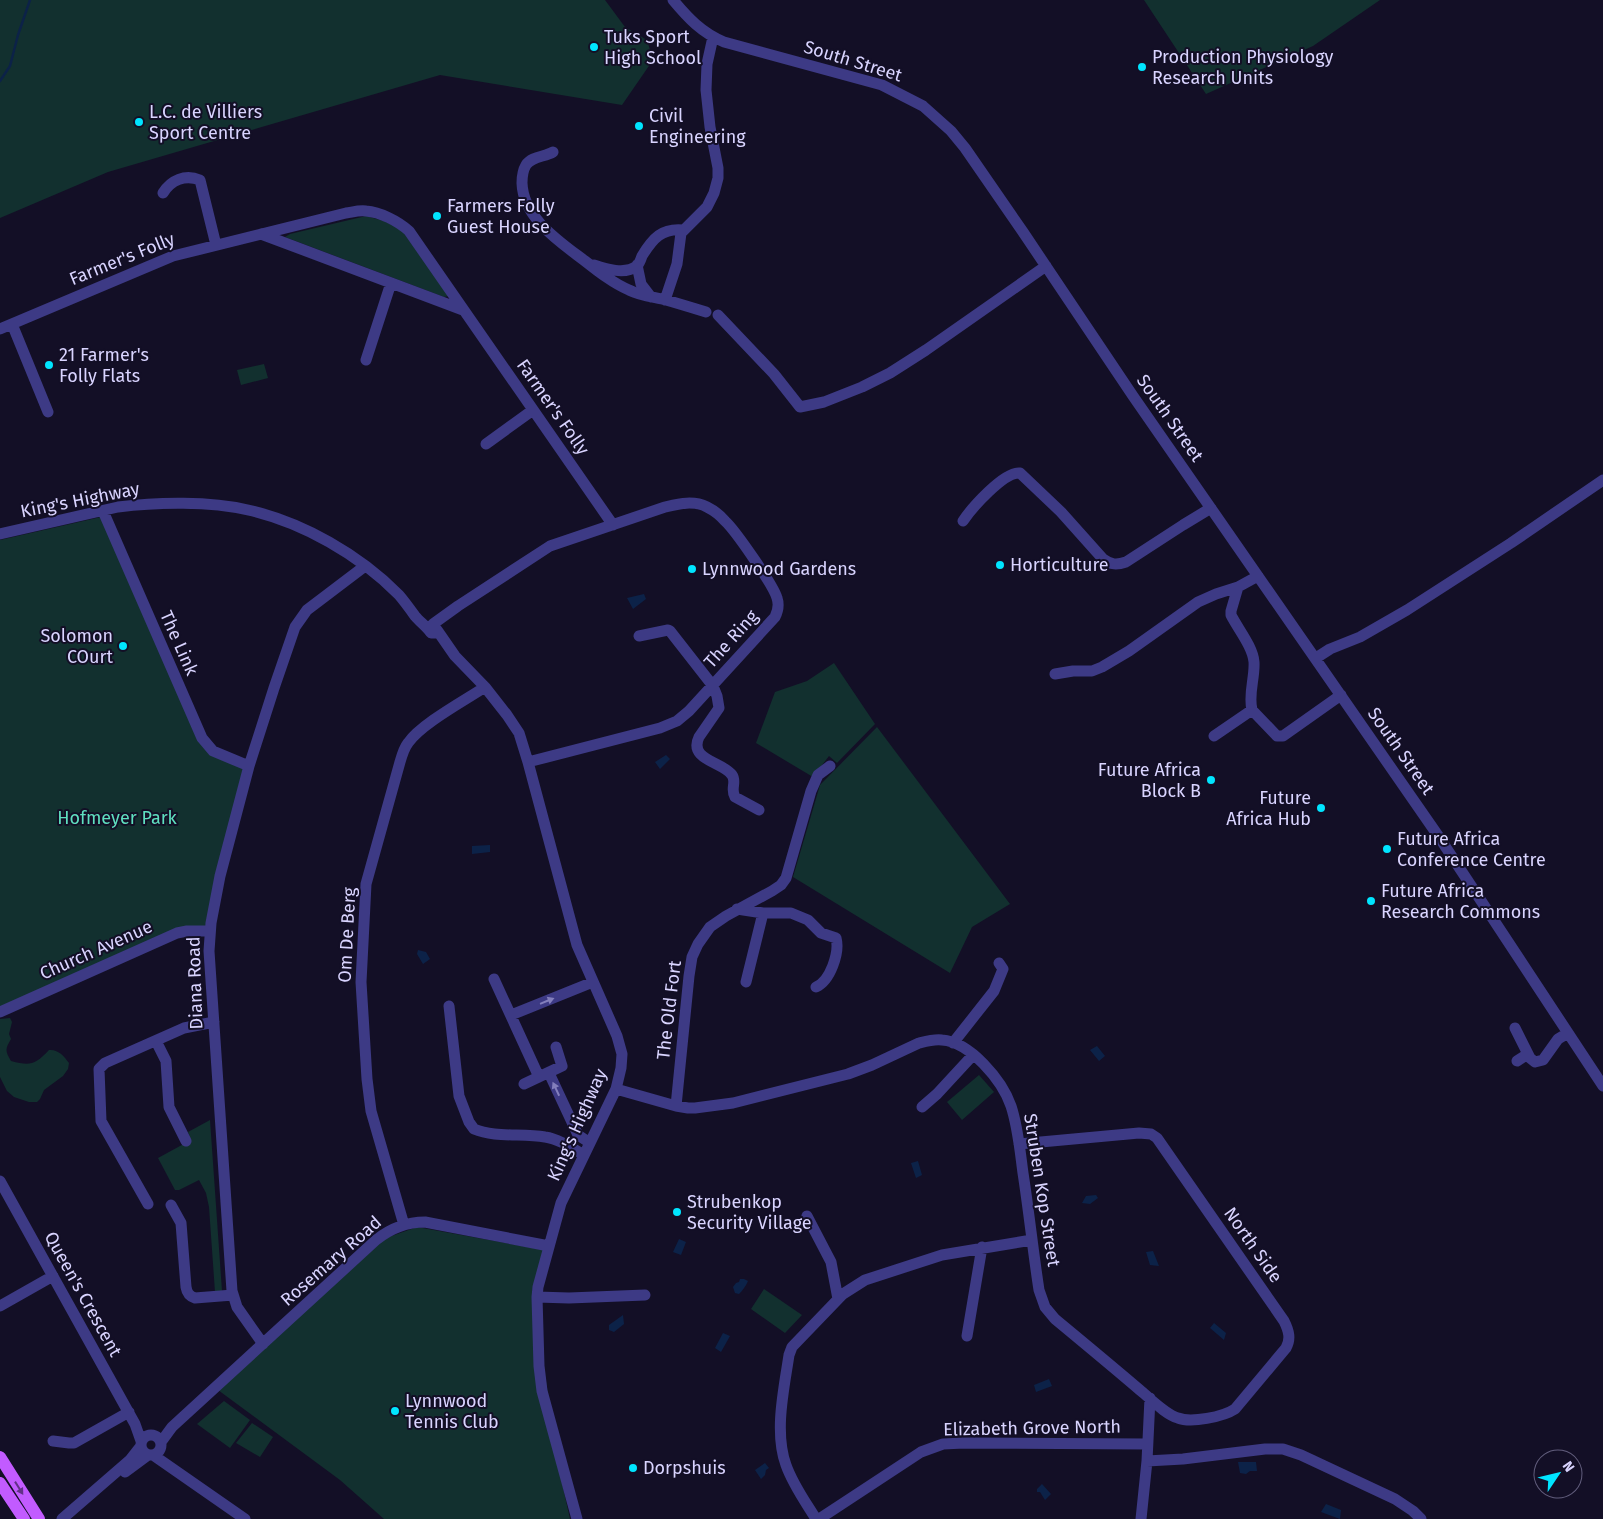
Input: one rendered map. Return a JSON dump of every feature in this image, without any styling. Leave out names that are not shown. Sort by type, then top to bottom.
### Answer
[{"type":"main road","points":[[0,1457],[40,1519]]},
{"type":"main road","points":[[0,1483],[24,1519]]},
{"type":"street","name":"South Street","points":[[673,0],[697,26],[712,37],[724,42],[882,85],[922,106],[951,131],[965,148],[1439,837],[1603,1086]]},
{"type":"street","points":[[666,300],[677,264],[680,238],[683,230],[707,207],[718,178],[706,90],[707,64],[712,37]]},
{"type":"street","points":[[554,152],[547,156],[533,159],[526,165],[522,178],[528,206],[538,220],[559,241],[619,285],[651,297],[706,312]]},
{"type":"street","points":[[163,193],[169,184],[179,179],[195,178],[200,180],[216,245]]},
{"type":"street","name":"Farmer's Folly","points":[[0,329],[173,256],[356,211],[365,210],[372,212],[409,230],[613,525]]},
{"type":"street","points":[[651,297],[641,284],[638,266],[649,246],[663,232],[683,230]]},
{"type":"street","points":[[261,234],[463,310]]},
{"type":"street","points":[[585,261],[599,267],[619,270],[638,266]]},
{"type":"street","points":[[718,315],[774,374],[800,407],[824,402],[862,388],[890,374],[1046,266]]},
{"type":"street","points":[[366,360],[391,283]]},
{"type":"street","points":[[12,324],[48,412]]},
{"type":"street","points":[[486,444],[533,410]]},
{"type":"street","points":[[962,521],[981,498],[1012,474],[1020,473],[1061,512],[1103,559],[1117,564],[1126,562],[1211,508]]},
{"type":"street","points":[[1316,658],[1360,637],[1407,610],[1512,543],[1603,480]]},
{"type":"street","name":"The Ring","points":[[432,627],[550,546],[613,525],[675,505],[695,504],[706,507],[717,514],[731,528],[772,586],[778,600],[778,609],[775,616],[713,686],[677,721],[650,731],[528,762]]},
{"type":"street","name":"King's Highway","points":[[0,534],[134,505],[206,505],[245,509],[283,522],[316,535],[336,546],[388,585],[432,627],[512,721],[528,762],[577,945],[622,1054],[616,1089],[561,1204],[538,1287],[537,1297],[542,1392],[577,1519]]},
{"type":"street","name":"The Link","points":[[103,511],[202,738],[209,747],[220,755],[249,766]]},
{"type":"street","name":"Diana Road","points":[[263,1344],[237,1307],[233,1295],[209,951],[210,931],[220,876],[249,766],[296,627],[300,619],[314,604],[365,566]]},
{"type":"street","points":[[1055,674],[1102,667],[1129,651],[1198,602],[1238,587],[1258,576]]},
{"type":"street","points":[[1238,587],[1231,615],[1254,658],[1253,686],[1250,699],[1252,710],[1280,737],[1341,695]]},
{"type":"street","points":[[432,627],[435,616],[455,602],[469,602]]},
{"type":"street","points":[[639,636],[670,631],[713,686],[719,708],[697,742],[698,747],[704,757],[731,774],[734,782],[732,789],[735,797],[759,810]]},
{"type":"street","name":"Om De Berg","points":[[404,1225],[371,1111],[368,1087],[361,982],[366,884],[400,762],[407,744],[418,732],[485,687]]},
{"type":"street","points":[[1214,736],[1252,710]]},
{"type":"street","name":"The Old Fort","points":[[676,1106],[686,998],[692,957],[700,939],[710,927],[784,882],[791,865],[817,778],[821,772],[830,766]]},
{"type":"street","points":[[738,909],[763,913],[784,912],[803,917],[822,933],[836,938],[834,959],[828,976],[821,985],[816,987]]},
{"type":"street","points":[[746,982],[763,913]]},
{"type":"street","name":"Church Avenue","points":[[0,1012],[177,933],[210,931]]},
{"type":"street","points":[[953,1043],[994,991],[1003,968],[999,963]]},
{"type":"street","points":[[494,979],[511,1015],[578,1135],[590,1143]]},
{"type":"street","points":[[511,1015],[593,982]]},
{"type":"street","points":[[449,1006],[458,1096],[474,1129],[488,1133],[546,1137],[584,1155]]},
{"type":"street","points":[[148,1204],[101,1121],[98,1072],[100,1066],[184,1028],[214,1022]]},
{"type":"street","points":[[1515,1028],[1532,1061],[1539,1062],[1543,1060],[1558,1039],[1568,1033]]},
{"type":"street","name":"Struben Kop Street","points":[[616,1089],[676,1106],[695,1108],[734,1103],[848,1074],[919,1043],[936,1040],[953,1043],[973,1055],[994,1076],[1006,1094],[1013,1114],[1019,1144],[1039,1290],[1046,1310],[1150,1398]]},
{"type":"street","points":[[156,1041],[166,1061],[169,1107],[186,1141]]},
{"type":"street","points":[[524,1084],[563,1065],[556,1048]]},
{"type":"street","points":[[1517,1060],[1528,1054]]},
{"type":"street","points":[[922,1107],[937,1094],[973,1055]]},
{"type":"street","name":"North Side","points":[[1019,1144],[1139,1133],[1147,1133],[1154,1136],[1162,1144],[1288,1327],[1289,1342],[1286,1348],[1242,1403],[1229,1413],[1196,1419],[1179,1419],[1150,1398]]},
{"type":"street","name":"Queen's Crescent","points":[[0,1181],[135,1424],[168,1464],[245,1519]]},
{"type":"street","points":[[171,1205],[181,1224],[186,1287],[190,1296],[196,1298],[233,1295]]},
{"type":"street","points":[[807,1216],[831,1262],[838,1299]]},
{"type":"street","name":"Rosemary Road","points":[[62,1519],[130,1460],[172,1427],[376,1240],[388,1232],[404,1225],[425,1222],[549,1246]]},
{"type":"street","points":[[817,1519],[796,1488],[785,1464],[781,1437],[781,1422],[790,1351],[795,1343],[852,1287],[871,1278],[933,1257],[982,1247],[1032,1240]]},
{"type":"street","points":[[967,1336],[982,1247]]},
{"type":"street","points":[[0,1306],[53,1276]]},
{"type":"street","points":[[537,1297],[569,1298],[645,1295]]},
{"type":"street","points":[[1142,1519],[1150,1398]]},
{"type":"street","points":[[53,1441],[74,1442],[129,1412]]},
{"type":"street","name":"Elizabeth Grove North","points":[[817,1519],[921,1452],[939,1445],[954,1443],[1147,1444]]},
{"type":"street","name":"Rosemary Road","points":[[74,1519],[122,1475],[151,1444]]},
{"type":"street","points":[[1147,1461],[1183,1459],[1265,1449],[1283,1449],[1301,1455],[1395,1499],[1421,1519]]},
{"type":"green space","name":"L.C. de Villiers Sport Centre","points":[[0,0],[605,0],[625,27],[647,40],[653,60],[622,105],[440,75],[108,172],[0,218]]},
{"type":"green space","points":[[1144,0],[1380,0],[1313,46],[1206,94]]},
{"type":"green space","points":[[366,216],[384,221],[401,229],[449,296],[444,297],[285,237],[290,234]]},
{"type":"green space","points":[[264,364],[268,378],[241,385],[237,370]]},
{"type":"green space","name":"Hofmeyer Park","points":[[101,517],[209,747],[249,766],[210,931],[179,928],[0,1007],[0,540]]},
{"type":"green space","points":[[834,663],[875,724],[837,763],[829,756],[813,777],[756,743],[775,692],[807,681]]},
{"type":"green space","points":[[877,727],[1010,904],[972,927],[950,973],[793,877],[820,785]]},
{"type":"green space","points":[[10,1018],[12,1022],[9,1034],[11,1039],[6,1050],[11,1061],[23,1064],[32,1063],[40,1059],[49,1050],[52,1050],[60,1054],[69,1063],[68,1069],[63,1076],[44,1090],[37,1102],[29,1102],[14,1097],[7,1091],[0,1077],[0,1019]]},
{"type":"green space","points":[[979,1075],[994,1092],[962,1120],[947,1102]]},
{"type":"green space","points":[[210,1120],[222,1291],[215,1292],[209,1207],[206,1193],[199,1180],[179,1190],[175,1190],[158,1158],[191,1140],[188,1132]]},
{"type":"green space","points":[[417,1227],[544,1250],[532,1292],[562,1483],[570,1519],[384,1519],[340,1480],[218,1390],[386,1238]]},
{"type":"green space","points":[[764,1289],[802,1315],[785,1333],[751,1309]]},
{"type":"green space","points":[[224,1401],[250,1420],[230,1448],[197,1424]]},
{"type":"green space","points":[[252,1423],[273,1437],[260,1457],[236,1443]]},
{"type":"water","points":[[644,594],[646,599],[633,609],[627,598]]},
{"type":"water","points":[[666,755],[670,759],[660,769],[655,762]]},
{"type":"water","points":[[490,845],[490,852],[472,854],[472,846]]},
{"type":"water","points":[[418,950],[426,952],[430,959],[423,964],[417,954]]},
{"type":"water","points":[[1097,1046],[1105,1056],[1099,1061],[1090,1050]]},
{"type":"water","points":[[918,1161],[922,1175],[916,1178],[911,1163]]},
{"type":"water","points":[[1096,1195],[1098,1198],[1090,1204],[1082,1203],[1086,1196]]},
{"type":"water","points":[[679,1239],[686,1242],[681,1255],[673,1252]]},
{"type":"water","points":[[1153,1251],[1159,1266],[1150,1265],[1146,1252]]},
{"type":"water","points":[[740,1279],[748,1281],[739,1294],[735,1293],[733,1287]]},
{"type":"water","points":[[623,1315],[624,1324],[614,1332],[609,1330],[609,1325]]},
{"type":"water","points":[[1214,1323],[1226,1333],[1224,1340],[1210,1328]]},
{"type":"water","points":[[723,1333],[730,1336],[721,1352],[715,1348]]},
{"type":"water","points":[[1049,1379],[1052,1386],[1036,1392],[1034,1385]]},
{"type":"water","points":[[1238,1462],[1256,1462],[1257,1471],[1250,1471],[1246,1474],[1240,1473]]},
{"type":"water","points":[[765,1463],[769,1468],[761,1479],[755,1470]]},
{"type":"water","points":[[1042,1484],[1051,1494],[1045,1500],[1040,1492],[1037,1492],[1037,1489]]},
{"type":"water","points":[[1326,1504],[1341,1510],[1340,1519],[1321,1512]]},
{"type":"waterway","points":[[0,81],[10,66],[30,0]]},
{"type":"place","name":"Tuks Sport High School","points":[[594,47]]},
{"type":"place","name":"Production Physiology Research Units","points":[[1142,67]]},
{"type":"place","name":"L.C. de Villiers Sport Centre","points":[[139,122]]},
{"type":"place","name":"Civil Engineering","points":[[639,126]]},
{"type":"place","name":"Farmers Folly Guest House","points":[[437,216]]},
{"type":"place","name":"21 Farmer's Folly Flats","points":[[49,365]]},
{"type":"place","name":"Horticulture","points":[[1000,565]]},
{"type":"place","name":"Lynnwood Gardens","points":[[692,569]]},
{"type":"place","name":"Solomon COurt","points":[[123,646]]},
{"type":"place","name":"Future Africa Block B","points":[[1211,780]]},
{"type":"place","name":"Future Africa Hub","points":[[1321,808]]},
{"type":"place","name":"Future Africa Conference Centre","points":[[1387,849]]},
{"type":"place","name":"Future Africa Research Commons","points":[[1371,901]]},
{"type":"place","name":"Strubenkop Security Village","points":[[677,1212]]},
{"type":"place","name":"Lynnwood Tennis Club","points":[[395,1411]]},
{"type":"place","name":"Dorpshuis","points":[[633,1468]]}]
